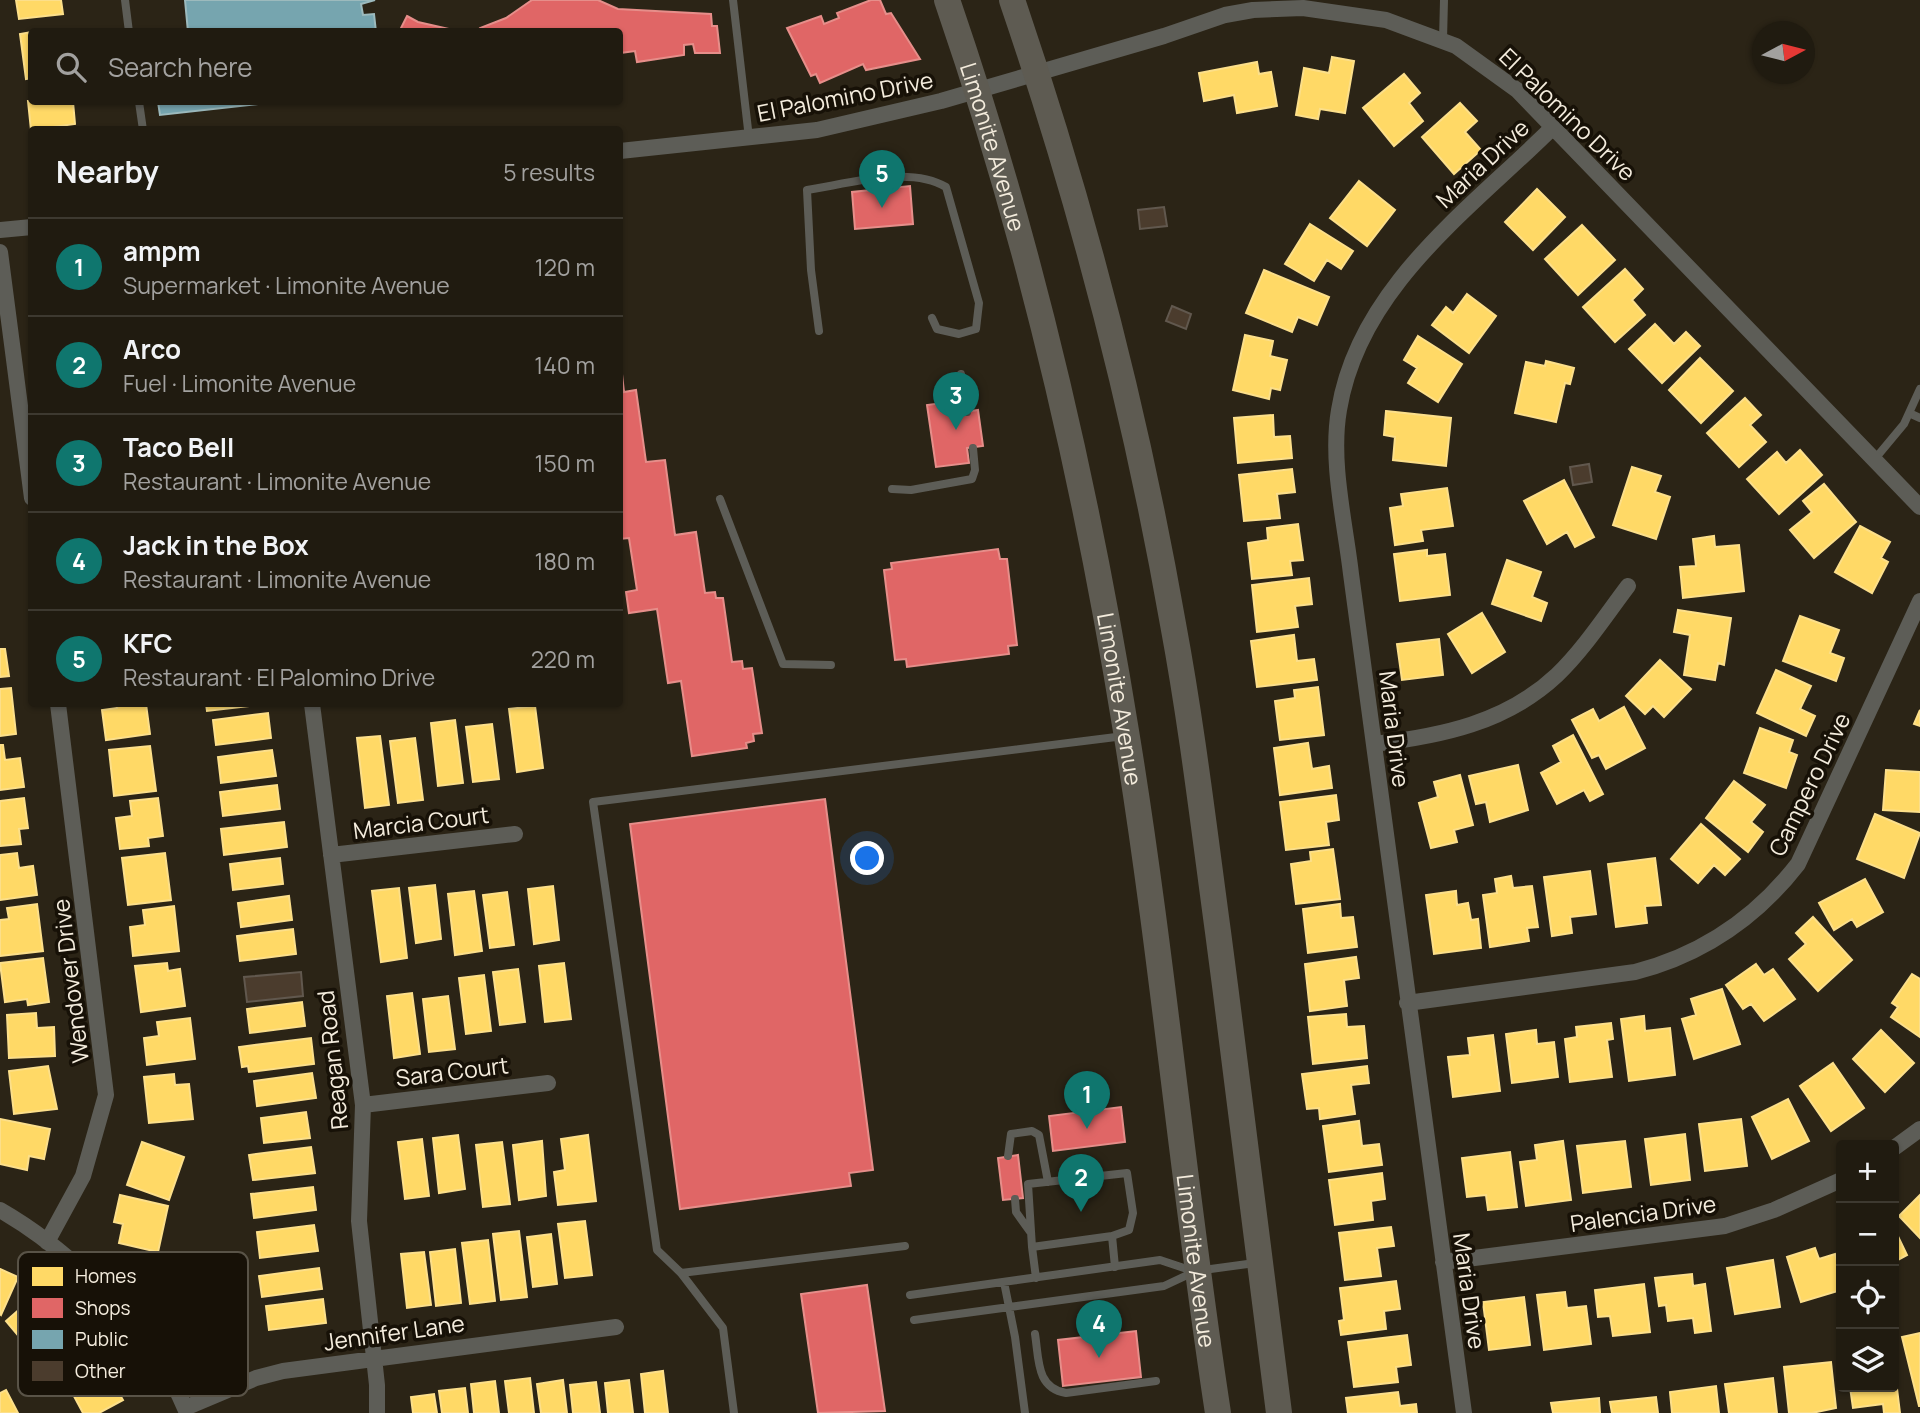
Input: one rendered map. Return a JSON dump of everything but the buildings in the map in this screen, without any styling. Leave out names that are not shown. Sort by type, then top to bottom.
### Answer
[{"type":"main road","name":"Limonite Avenue","points":[[947,0],[977,90],[1054,362],[1086,505],[1127,735],[1196,1271],[1218,1413]]},
{"type":"main road","points":[[1012,0],[1038,73],[1108,328],[1143,473],[1173,620],[1192,738],[1279,1413]]},
{"type":"street","name":"El Palomino Drive","points":[[623,151],[817,130],[977,90],[1225,15],[1253,10],[1329,5],[1386,20],[1443,40],[1498,73],[1554,126],[1920,507]]},
{"type":"street","name":"Maria Drive","points":[[1464,1413],[1374,744],[1338,449],[1339,410],[1350,368],[1383,303],[1402,277],[1442,233],[1554,126]]},
{"type":"street","points":[[0,230],[28,227]]},
{"type":"street","points":[[0,253],[28,467]]},
{"type":"street","points":[[1374,744],[1459,730],[1489,720],[1524,700],[1558,675],[1628,586]]},
{"type":"street","name":"Campero Drive","points":[[1407,1003],[1635,972],[1667,964],[1745,919],[1774,894],[1798,864],[1920,601]]},
{"type":"street","name":"Wendover Drive","points":[[47,1242],[83,1176],[106,1095],[58,707]]},
{"type":"street","name":"Reagan Road","points":[[312,707],[362,1105],[359,1221],[374,1358],[377,1413]]},
{"type":"street","name":"Marcia Court","points":[[331,855],[515,834]]},
{"type":"street","name":"Sara Court","points":[[362,1105],[548,1083]]},
{"type":"street","points":[[1899,1144],[1920,1129]]},
{"type":"street","name":"Palencia Drive","points":[[1444,1262],[1725,1226],[1774,1210],[1836,1182]]},
{"type":"street","points":[[0,1210],[58,1252]]},
{"type":"street","name":"Jennifer Lane","points":[[248,1382],[256,1378],[374,1358],[616,1327]]},
{"type":"street","name":"Jennifer Lane","points":[[186,1410],[217,1396]]},
{"type":"lane","points":[[125,0],[128,28]]},
{"type":"lane","points":[[733,0],[748,138]]},
{"type":"lane","points":[[1443,40],[1444,0]]},
{"type":"lane","points":[[139,105],[142,126]]},
{"type":"lane","points":[[819,331],[811,270],[807,190],[909,175],[930,177],[946,187],[979,303],[976,328],[959,334],[937,329],[932,318]]},
{"type":"lane","points":[[961,374],[967,412]]},
{"type":"lane","points":[[1874,460],[1904,424],[1920,389]]},
{"type":"lane","points":[[1909,412],[1920,418]]},
{"type":"lane","points":[[892,489],[911,490],[972,479],[975,470],[973,448]]},
{"type":"lane","points":[[720,499],[783,664],[831,665]]},
{"type":"lane","points":[[734,1413],[723,1328],[681,1273],[657,1250],[593,802],[1127,735]]},
{"type":"lane","points":[[1008,1156],[1011,1134],[1032,1131],[1039,1135],[1048,1182]]},
{"type":"lane","points":[[1032,1247],[1112,1236],[1129,1230],[1133,1213],[1127,1173],[1028,1184],[1032,1247],[1036,1278]]},
{"type":"lane","points":[[1015,1199],[1016,1212],[1031,1233]]},
{"type":"lane","points":[[1112,1236],[1115,1267]]},
{"type":"lane","points":[[681,1273],[905,1246]]},
{"type":"lane","points":[[910,1295],[1160,1260],[1196,1271]]},
{"type":"lane","points":[[914,1320],[1164,1286],[1196,1271],[1261,1263]]},
{"type":"lane","points":[[1004,1282],[1025,1413]]},
{"type":"lane","points":[[1035,1334],[1042,1377],[1046,1386],[1056,1391],[1066,1393],[1156,1381]]},
{"type":"place","name":"KFC","points":[[882,208]]},
{"type":"place","name":"Taco Bell","points":[[956,430]]},
{"type":"place","name":"ampm","points":[[1087,1129]]},
{"type":"place","name":"Arco","points":[[1081,1212]]},
{"type":"place","name":"Jack in the Box","points":[[1099,1358]]}]
